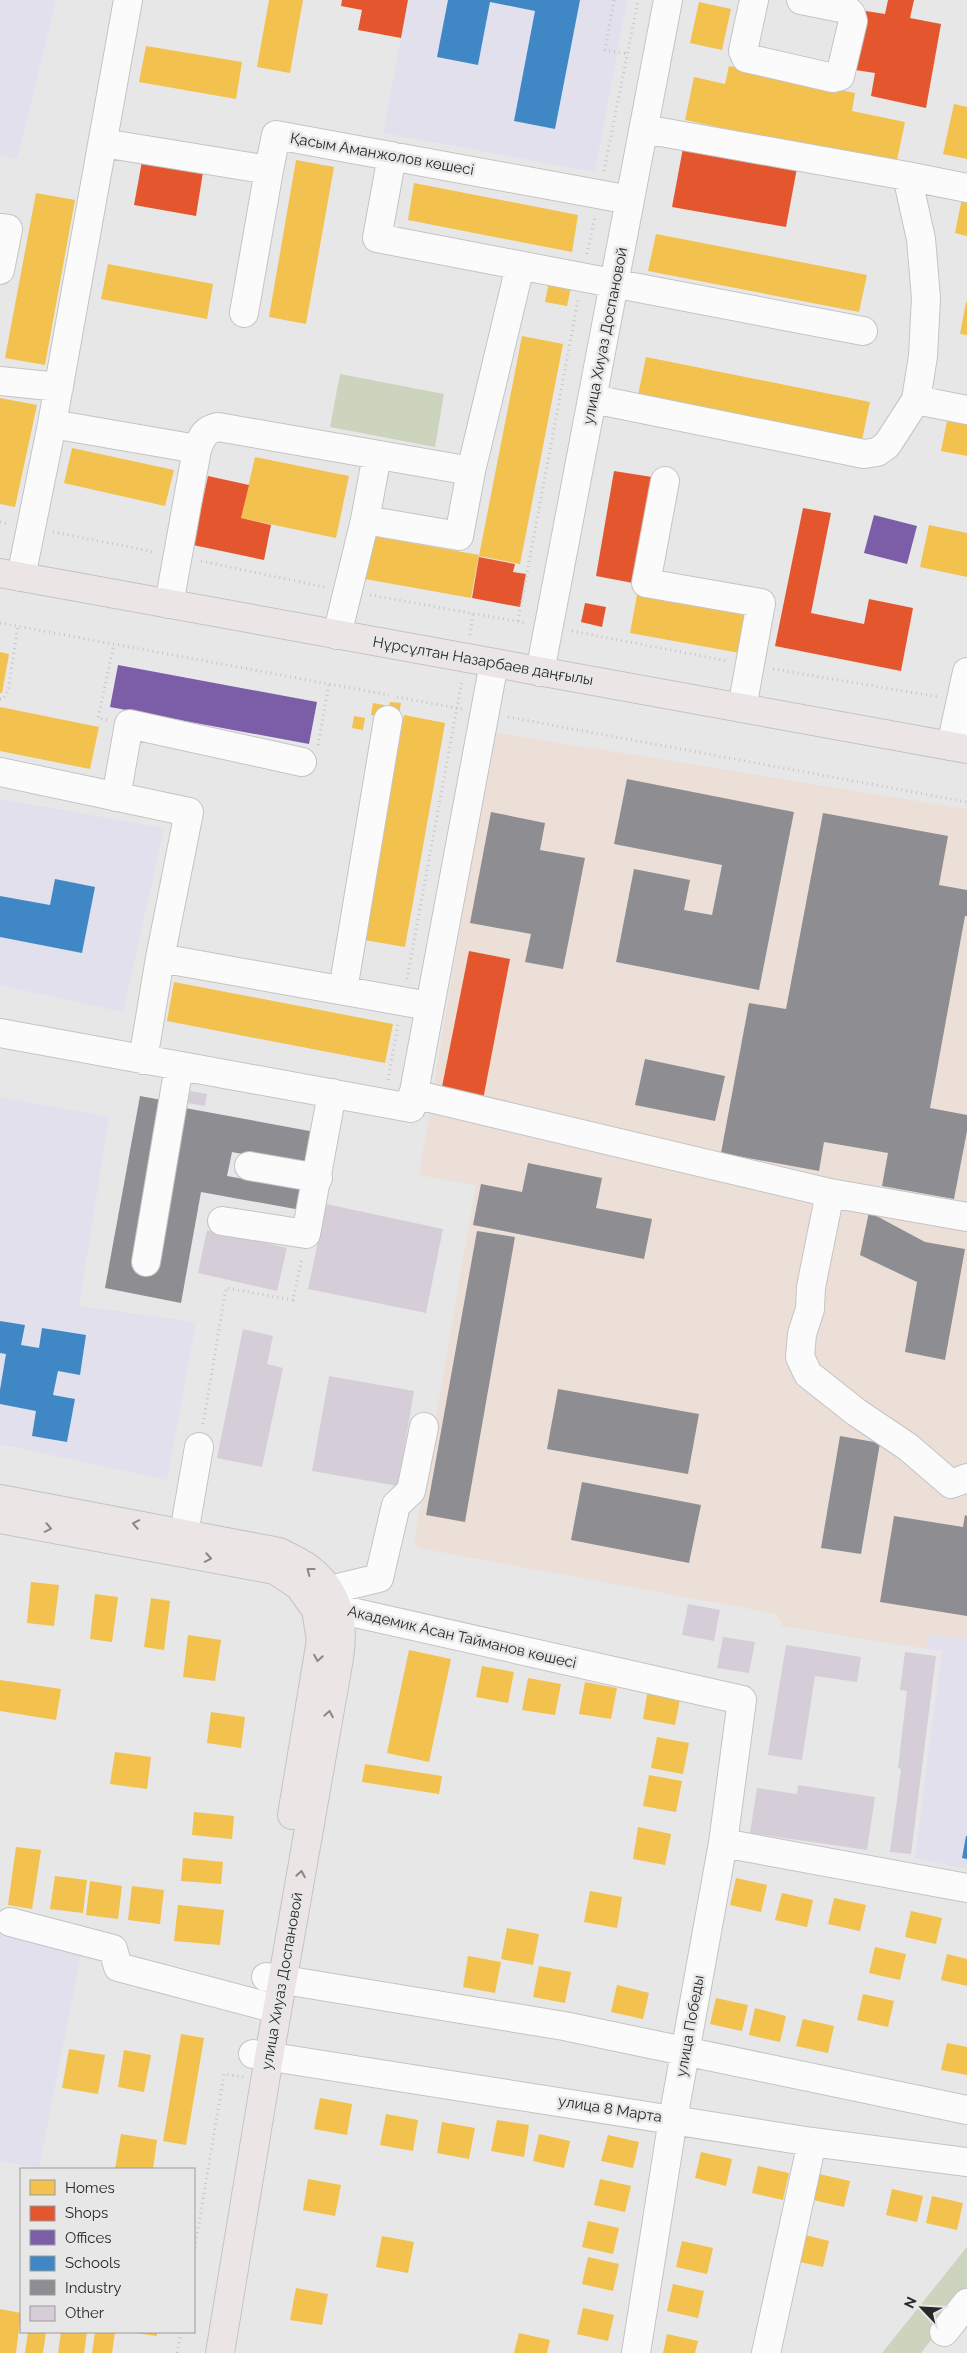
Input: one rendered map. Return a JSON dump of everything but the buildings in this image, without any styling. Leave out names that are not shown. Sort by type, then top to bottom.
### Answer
[{"type":"main road","name":"Нұрсұлтан Назарбаев даңғылы","points":[[11,575],[959,748]]},
{"type":"main road","points":[[0,1499],[279,1552],[313,1571],[328,1603]]},
{"type":"main road","points":[[0,1519],[275,1570],[328,1603]]},
{"type":"main road","name":"улица Хиуаз Доспановой","points":[[220,2353],[269,2006],[343,1632],[328,1603]]},
{"type":"main road","name":"улица Хиуаз Доспановой","points":[[202,2353],[261,2056]]},
{"type":"street","points":[[11,575],[32,528],[130,0]]},
{"type":"street","name":"улица Хиуаз Доспановой","points":[[540,672],[668,0]]},
{"type":"street","points":[[754,0],[743,51],[746,58],[834,78],[840,76],[853,21],[851,14],[846,9],[801,0]]},
{"type":"street","points":[[644,129],[967,188]]},
{"type":"street","name":"Қасым Аманжолов көшесі","points":[[269,170],[276,135],[630,200]]},
{"type":"street","points":[[104,143],[269,170],[244,313]]},
{"type":"street","points":[[392,156],[377,238],[863,331]]},
{"type":"street","points":[[593,399],[864,454],[877,452],[887,445],[916,400],[923,356],[926,298],[921,239],[907,176]]},
{"type":"street","points":[[0,228],[8,229],[0,270]]},
{"type":"street","points":[[365,520],[459,536],[471,471],[520,266]]},
{"type":"street","points":[[0,381],[59,387]]},
{"type":"street","points":[[916,400],[967,410]]},
{"type":"street","points":[[52,424],[197,449]]},
{"type":"street","points":[[169,604],[197,449],[203,435],[209,429],[218,427],[471,471]]},
{"type":"street","points":[[337,635],[365,520],[377,454]]},
{"type":"street","points":[[665,482],[646,583],[761,603],[742,708]]},
{"type":"street","points":[[0,1033],[411,1108],[416,1003],[494,663]]},
{"type":"street","points":[[959,748],[960,701],[967,672]]},
{"type":"street","points":[[342,990],[388,720]]},
{"type":"street","points":[[116,797],[129,724],[302,762]]},
{"type":"street","points":[[0,772],[189,812],[160,958],[144,1060]]},
{"type":"street","points":[[160,958],[416,1003]]},
{"type":"street","points":[[146,1262],[179,1066]]},
{"type":"street","points":[[222,1221],[306,1234],[318,1178],[332,1093]]},
{"type":"street","points":[[413,1094],[830,1193],[967,1217]]},
{"type":"street","points":[[250,1166],[318,1178]]},
{"type":"street","points":[[830,1193],[811,1287],[810,1309],[802,1334],[800,1356],[808,1374],[856,1412],[908,1447],[950,1484],[967,1478]]},
{"type":"street","points":[[328,1603],[379,1578],[396,1505],[411,1491],[424,1427]]},
{"type":"street","points":[[184,1533],[199,1447]]},
{"type":"street","name":"Академик Асан Тайманов көшесі","points":[[328,1603],[742,1700]]},
{"type":"street","name":"улица Победы","points":[[636,2353],[673,2119],[723,1843],[742,1700]]},
{"type":"street","points":[[723,1843],[967,1888]]},
{"type":"street","points":[[10,1922],[113,1949],[118,1968],[269,2006]]},
{"type":"street","points":[[274,1978],[564,2026],[967,2110]]},
{"type":"street","name":"улица 8 Марта","points":[[261,2056],[812,2142],[967,2162]]},
{"type":"street","points":[[766,2353],[812,2142]]},
{"type":"street","points":[[944,2332],[967,2303]]},
{"type":"path","points":[[614,0],[605,50],[628,54]]},
{"type":"path","points":[[518,621],[582,278],[638,0]]},
{"type":"path","points":[[0,522],[347,591],[960,701]]},
{"type":"path","points":[[384,1102],[416,1003],[473,613]]},
{"type":"path","points":[[0,699],[3,699],[8,691],[18,626]]},
{"type":"path","points":[[114,644],[98,718],[129,724]]},
{"type":"path","points":[[302,762],[316,758],[329,684]]},
{"type":"path","points":[[199,1447],[226,1288],[293,1300],[306,1234]]},
{"type":"path","points":[[195,2247],[224,2074]]},
{"type":"path","points":[[177,2353],[181,2333]]},
{"type":"shaded area","points":[[0,0],[56,0],[17,159],[0,156]]},
{"type":"shaded area","points":[[408,0],[627,0],[595,172],[383,133]]},
{"type":"shaded area","points":[[493,732],[967,809],[967,1638],[928,1635],[927,1649],[782,1626],[777,1614],[424,1549],[414,1544],[476,1185],[419,1175]]},
{"type":"shaded area","points":[[0,799],[164,828],[123,1012],[0,985]]},
{"type":"shaded area","points":[[0,1097],[109,1117],[79,1306],[196,1322],[167,1480],[0,1444]]},
{"type":"shaded area","points":[[927,1635],[967,1638],[967,1869],[915,1858],[942,1651],[927,1649]]},
{"type":"shaded area","points":[[0,1935],[81,1954],[39,2168],[0,2161]]},
{"type":"green space","points":[[340,374],[444,394],[435,447],[330,427]]},
{"type":"green space","points":[[967,2247],[967,2294],[921,2353],[882,2353]]}]
